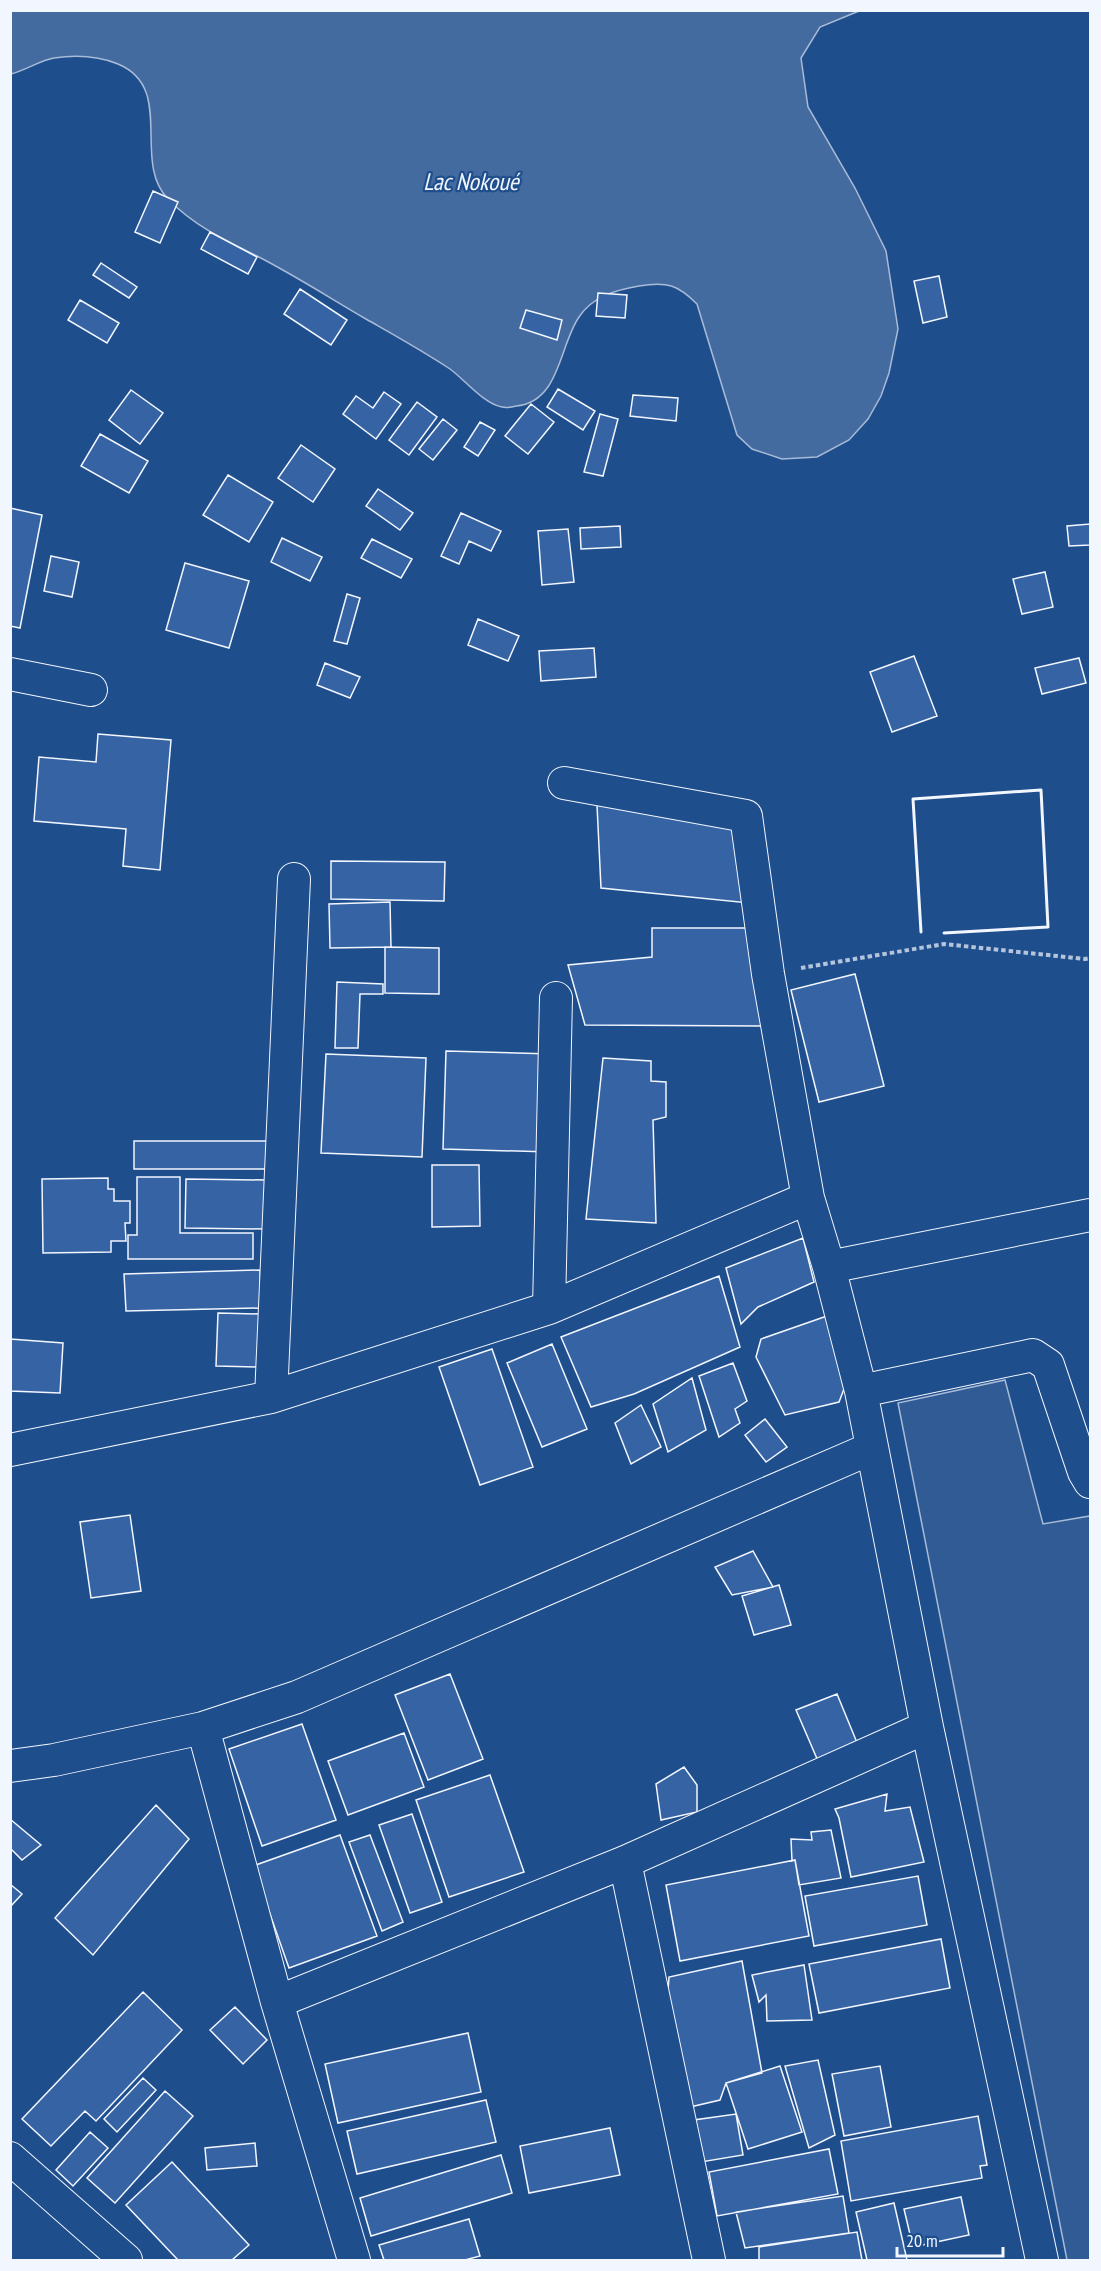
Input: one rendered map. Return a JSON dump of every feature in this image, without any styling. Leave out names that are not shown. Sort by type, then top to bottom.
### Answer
[{"type":"street","points":[[10,674],[91,690]]},
{"type":"street","points":[[564,783],[746,816],[768,974],[808,1198],[829,1267],[861,1391],[927,1727],[1042,2260]]},
{"type":"street","points":[[271,1397],[294,879]]},
{"type":"street","points":[[549,1308],[556,998]]},
{"type":"street","points":[[10,1450],[271,1397],[549,1308],[808,1198]]},
{"type":"street","points":[[829,1267],[1090,1215]]},
{"type":"street","points":[[861,1391],[1033,1356],[1048,1365],[1084,1472],[1090,1482]]},
{"type":"street","points":[[10,1766],[54,1760],[203,1728],[297,1697],[872,1448]]},
{"type":"street","points":[[276,2002],[626,1862],[927,1727]]},
{"type":"street","points":[[203,1728],[276,2002],[354,2260]]},
{"type":"street","points":[[626,1862],[709,2260]]},
{"type":"street","points":[[10,2158],[126,2260]]},
{"type":"path","points":[[768,974],[944,944],[1085,960],[1090,958]]},
{"type":"shaded area","points":[[1005,1380],[1043,1524],[1090,1516],[1090,2260],[1067,2260],[898,1403]]},
{"type":"water","name":"Lac Nokoué","points":[[10,11],[859,11],[820,27],[801,58],[808,107],[855,188],[886,251],[898,329],[889,373],[881,396],[868,419],[849,440],[817,457],[782,459],[752,449],[737,435],[697,304],[678,289],[665,284],[657,284],[614,292],[591,304],[572,329],[550,384],[542,394],[531,402],[514,406],[495,405],[482,397],[450,369],[285,271],[210,231],[188,217],[168,199],[158,183],[153,165],[150,107],[145,90],[135,75],[110,61],[78,56],[49,59],[11,74]]},
{"type":"building","points":[[153,191],[178,202],[160,243],[135,232]]},
{"type":"building","points":[[210,232],[257,257],[248,274],[201,249]]},
{"type":"building","points":[[101,263],[137,287],[129,298],[93,275]]},
{"type":"building","points":[[939,276],[947,317],[923,323],[914,281]]},
{"type":"building","points":[[300,289],[347,320],[331,345],[284,314]]},
{"type":"building","points":[[598,293],[627,295],[625,318],[596,316]]},
{"type":"building","points":[[80,300],[119,323],[107,343],[68,320]]},
{"type":"building","points":[[526,310],[562,320],[557,340],[520,328]]},
{"type":"building","points":[[558,389],[595,411],[583,430],[547,407]]},
{"type":"building","points":[[131,390],[163,413],[140,444],[109,420]]},
{"type":"building","points":[[384,392],[401,404],[376,439],[343,414],[356,396],[373,408]]},
{"type":"building","points":[[633,395],[678,398],[676,421],[630,416]]},
{"type":"building","points":[[417,402],[437,417],[409,455],[389,440]]},
{"type":"building","points":[[531,404],[554,422],[528,454],[505,436]]},
{"type":"building","points":[[600,414],[618,419],[603,476],[584,472]]},
{"type":"building","points":[[443,419],[457,430],[433,460],[419,449]]},
{"type":"building","points":[[480,422],[495,430],[478,456],[464,447]]},
{"type":"building","points":[[100,434],[148,461],[129,493],[81,466]]},
{"type":"building","points":[[301,445],[335,469],[313,502],[278,478]]},
{"type":"building","points":[[228,475],[273,502],[249,542],[203,515]]},
{"type":"building","points":[[378,489],[413,513],[400,530],[366,506]]},
{"type":"building","points":[[10,508],[42,515],[20,628],[10,626]]},
{"type":"building","points":[[461,513],[501,531],[491,551],[469,541],[459,564],[441,556]]},
{"type":"building","points":[[1090,524],[1090,545],[1069,546],[1067,526]]},
{"type":"building","points":[[620,526],[621,547],[581,549],[580,528]]},
{"type":"building","points":[[568,529],[574,582],[542,585],[538,531]]},
{"type":"building","points":[[282,538],[322,557],[310,581],[271,562]]},
{"type":"building","points":[[372,539],[412,559],[401,578],[361,558]]},
{"type":"building","points":[[51,556],[79,562],[72,597],[44,591]]},
{"type":"building","points":[[185,563],[249,581],[229,648],[166,630]]},
{"type":"building","points":[[1045,572],[1053,607],[1022,614],[1013,579]]},
{"type":"building","points":[[347,594],[360,598],[347,644],[334,641]]},
{"type":"building","points":[[478,619],[519,636],[508,661],[468,645]]},
{"type":"building","points":[[594,648],[596,677],[541,681],[539,651]]},
{"type":"building","points":[[914,656],[937,716],[892,732],[870,672]]},
{"type":"building","points":[[1079,658],[1086,683],[1042,694],[1035,668]]},
{"type":"building","points":[[325,663],[360,677],[350,698],[317,685]]},
{"type":"building","points":[[98,734],[171,740],[160,870],[123,866],[126,829],[34,821],[39,757],[96,762]]},
{"type":"building","points":[[597,805],[742,826],[749,903],[601,888]]},
{"type":"building","points":[[331,861],[445,862],[444,901],[331,899]]},
{"type":"building","points":[[390,902],[391,947],[330,948],[329,904]]},
{"type":"building","points":[[652,928],[755,928],[769,1026],[585,1025],[568,965],[652,957]]},
{"type":"building","points":[[385,947],[439,948],[439,994],[385,993]]},
{"type":"building","points":[[855,974],[884,1086],[819,1102],[791,990]]},
{"type":"building","points":[[337,982],[383,984],[383,994],[360,994],[358,1048],[335,1048]]},
{"type":"building","points":[[446,1051],[552,1054],[550,1152],[443,1149]]},
{"type":"building","points":[[326,1054],[426,1058],[422,1157],[321,1153]]},
{"type":"building","points":[[603,1058],[651,1061],[651,1081],[666,1082],[666,1117],[653,1120],[656,1223],[586,1219]]},
{"type":"building","points":[[134,1141],[267,1141],[267,1169],[134,1169]]},
{"type":"building","points":[[432,1165],[479,1165],[480,1226],[432,1227]]},
{"type":"building","points":[[137,1177],[180,1177],[180,1233],[253,1233],[253,1259],[128,1259],[128,1235],[137,1235]]},
{"type":"building","points":[[108,1178],[108,1189],[114,1189],[114,1201],[130,1201],[130,1223],[125,1223],[126,1241],[111,1241],[111,1252],[43,1253],[42,1179]]},
{"type":"building","points":[[186,1179],[265,1180],[264,1229],[185,1228]]},
{"type":"building","points":[[803,1238],[814,1282],[758,1307],[741,1324],[726,1268]]},
{"type":"building","points":[[260,1270],[261,1308],[126,1311],[124,1274]]},
{"type":"building","points":[[719,1276],[740,1347],[634,1394],[591,1407],[561,1337]]},
{"type":"building","points":[[218,1313],[261,1314],[260,1367],[216,1366]]},
{"type":"building","points":[[827,1316],[852,1368],[839,1402],[785,1415],[756,1357],[761,1339]]},
{"type":"building","points":[[10,1339],[63,1343],[60,1393],[10,1391]]},
{"type":"building","points":[[552,1344],[587,1429],[542,1447],[507,1363]]},
{"type":"building","points":[[492,1349],[533,1467],[480,1485],[439,1367]]},
{"type":"building","points":[[733,1363],[747,1401],[735,1409],[740,1423],[719,1437],[699,1376]]},
{"type":"building","points":[[692,1378],[706,1430],[668,1452],[653,1404]]},
{"type":"building","points":[[641,1405],[661,1447],[631,1464],[615,1423]]},
{"type":"building","points":[[765,1419],[787,1447],[766,1462],[745,1435]]},
{"type":"building","points":[[130,1515],[141,1591],[91,1598],[80,1522]]},
{"type":"building","points":[[753,1551],[773,1587],[732,1595],[715,1567]]},
{"type":"building","points":[[779,1585],[791,1625],[754,1635],[742,1596]]},
{"type":"building","points":[[450,1674],[483,1759],[428,1780],[395,1695]]},
{"type":"building","points":[[837,1694],[858,1745],[818,1761],[796,1710]]},
{"type":"building","points":[[302,1724],[336,1820],[262,1846],[229,1749]]},
{"type":"building","points":[[404,1733],[424,1787],[348,1815],[328,1761]]},
{"type":"building","points":[[684,1767],[697,1785],[697,1812],[661,1820],[656,1784]]},
{"type":"building","points":[[490,1775],[524,1872],[449,1897],[416,1800]]},
{"type":"building","points":[[887,1794],[885,1811],[910,1807],[924,1862],[851,1877],[839,1818],[835,1809]]},
{"type":"building","points":[[156,1805],[189,1839],[93,1955],[55,1918]]},
{"type":"building","points":[[412,1814],[442,1902],[410,1913],[379,1825]]},
{"type":"building","points":[[10,1819],[41,1845],[22,1860],[10,1848]]},
{"type":"building","points":[[831,1830],[841,1878],[799,1885],[795,1860],[792,1861],[791,1839],[812,1840],[811,1832]]},
{"type":"building","points":[[340,1835],[377,1936],[289,1968],[253,1866]]},
{"type":"building","points":[[370,1835],[403,1922],[382,1931],[349,1842]]},
{"type":"building","points":[[795,1860],[809,1936],[680,1961],[666,1885]]},
{"type":"building","points":[[918,1876],[927,1925],[814,1946],[805,1896]]},
{"type":"building","points":[[10,1884],[22,1894],[10,1907]]},
{"type":"building","points":[[941,1939],[950,1988],[819,2013],[809,1964]]},
{"type":"building","points":[[742,1961],[762,2073],[726,2083],[720,2100],[690,2107],[668,1991],[669,1977]]},
{"type":"building","points":[[804,1965],[812,2020],[767,2021],[766,1995],[759,2002],[752,1975]]},
{"type":"building","points":[[143,1992],[182,2030],[96,2121],[85,2111],[51,2146],[22,2119]]},
{"type":"building","points":[[235,2007],[267,2040],[243,2064],[210,2030]]},
{"type":"building","points":[[468,2033],[481,2092],[338,2123],[325,2064]]},
{"type":"building","points":[[818,2060],[835,2135],[809,2148],[785,2066]]},
{"type":"building","points":[[780,2066],[802,2132],[748,2149],[726,2083]]},
{"type":"building","points":[[880,2066],[891,2127],[844,2136],[832,2074]]},
{"type":"building","points":[[143,2078],[156,2090],[117,2132],[104,2119]]},
{"type":"building","points":[[165,2091],[193,2116],[115,2203],[87,2178]]},
{"type":"building","points":[[486,2100],[496,2142],[357,2174],[347,2131]]},
{"type":"building","points":[[736,2114],[743,2155],[701,2162],[694,2120]]},
{"type":"building","points":[[978,2116],[987,2165],[980,2166],[982,2178],[851,2201],[841,2141]]},
{"type":"building","points":[[610,2128],[620,2175],[529,2193],[520,2146]]},
{"type":"building","points":[[90,2132],[108,2148],[73,2186],[56,2170]]},
{"type":"building","points":[[255,2143],[257,2166],[207,2170],[205,2148]]},
{"type":"building","points":[[829,2149],[838,2194],[717,2216],[709,2172]]},
{"type":"building","points":[[501,2155],[512,2193],[371,2236],[360,2198]]},
{"type":"building","points":[[172,2162],[249,2245],[232,2260],[178,2260],[126,2205]]},
{"type":"building","points":[[843,2196],[849,2233],[745,2248],[736,2212]]},
{"type":"building","points":[[961,2197],[969,2235],[913,2247],[904,2209]]},
{"type":"building","points":[[894,2203],[907,2260],[867,2260],[856,2212]]},
{"type":"building","points":[[469,2219],[480,2256],[465,2260],[384,2260],[379,2245]]},
{"type":"building","points":[[857,2232],[862,2260],[759,2260],[759,2247]]},
{"type":"wall","points":[[921,932],[913,799],[1041,790],[1048,927],[944,933]]}]
